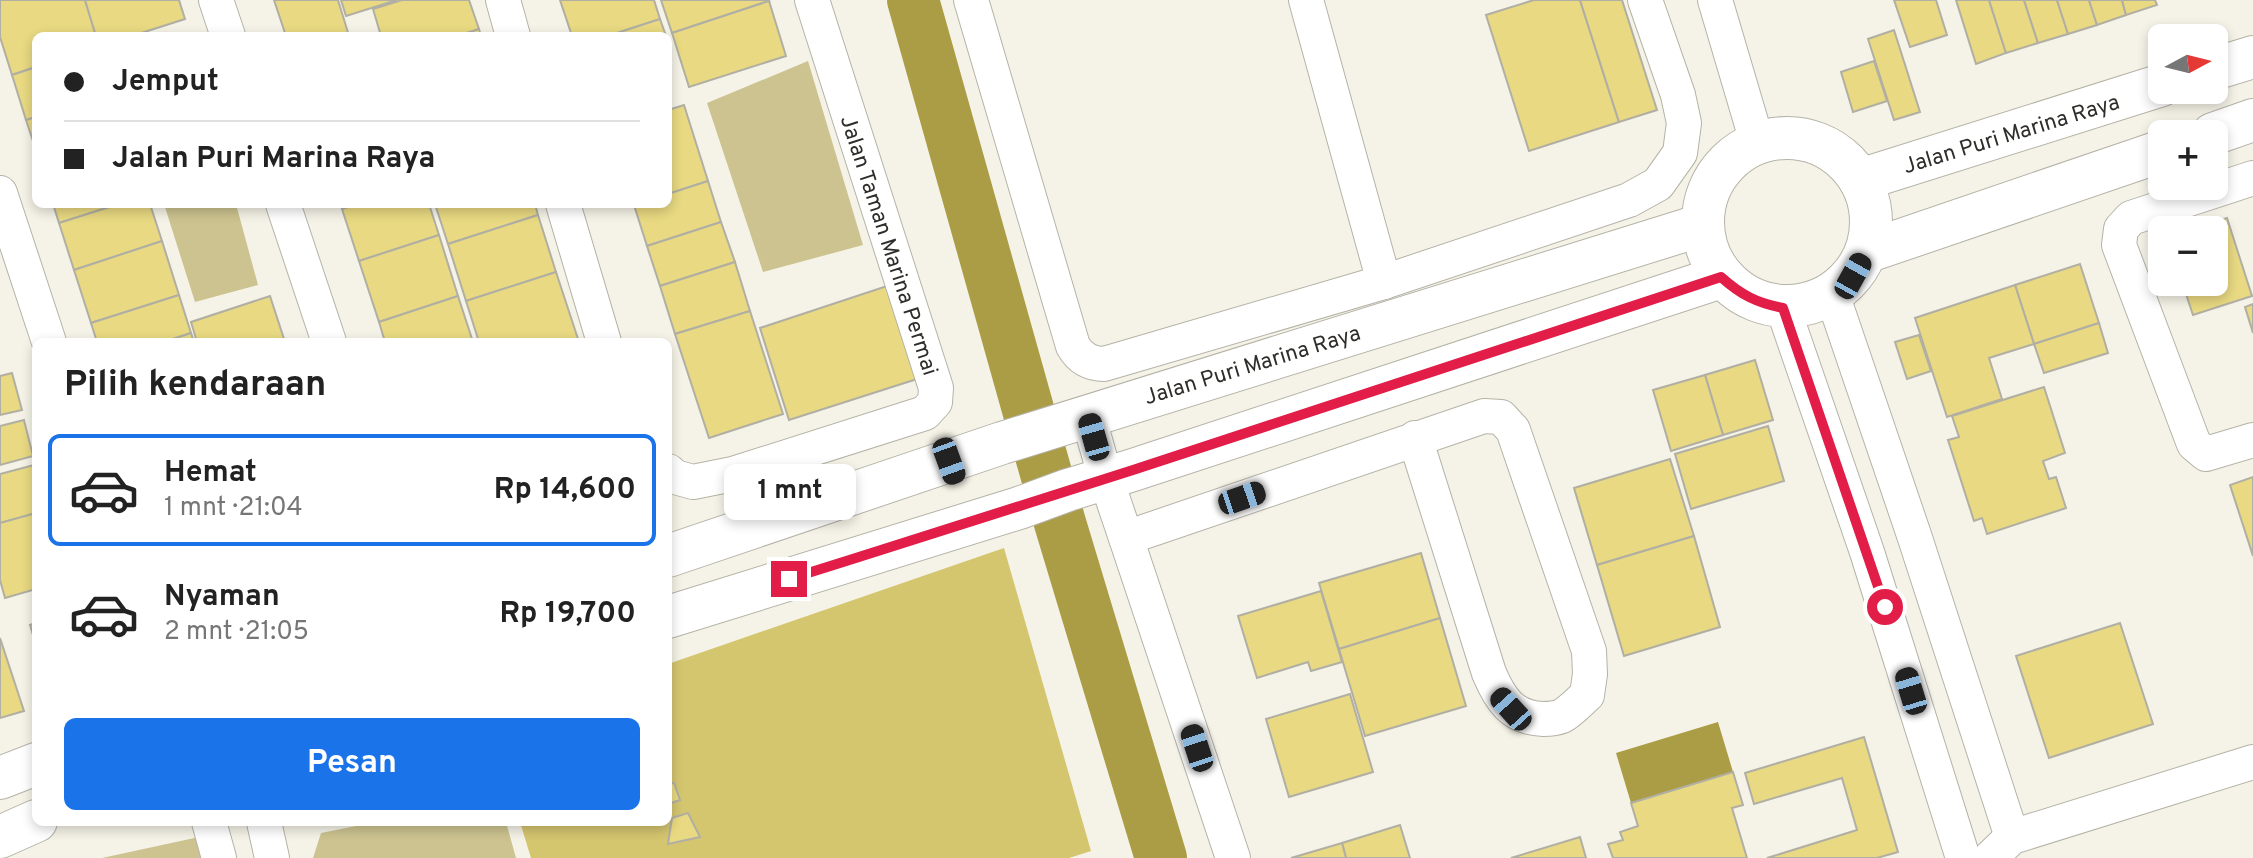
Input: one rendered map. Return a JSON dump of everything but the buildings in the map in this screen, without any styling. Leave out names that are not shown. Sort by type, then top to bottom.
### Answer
[{"type":"street","points":[[216,0],[227,32]]},
{"type":"street","points":[[503,0],[512,32]]},
{"type":"street","name":"Jalan Taman Marina Permai","points":[[672,474],[693,482],[733,474],[925,413],[935,402],[936,388],[812,0]]},
{"type":"street","points":[[971,0],[1073,346],[1082,357],[1104,364],[1384,282],[1629,200],[1658,184],[1680,153],[1684,123],[1678,95],[1645,0]]},
{"type":"street","points":[[1306,0],[1384,282]]},
{"type":"street","points":[[1715,0],[1757,142]]},
{"type":"street","points":[[2228,65],[2253,57]]},
{"type":"street","name":"Jalan Puri Marina Raya","points":[[1860,180],[2148,89]]},
{"type":"street","points":[[2228,129],[2253,120]]},
{"type":"street","points":[[1786,137],[1815,142],[1841,157],[1860,180],[1870,204],[1871,228],[1866,252],[1853,276],[1832,294],[1809,305],[1783,308],[1760,303],[1739,293],[1721,277],[1707,252],[1702,225],[1705,199],[1716,175],[1734,155],[1757,142],[1786,137]]},
{"type":"street","points":[[1866,252],[2148,156]]},
{"type":"street","points":[[2253,178],[2131,218],[2121,229],[2119,245],[2194,444],[2206,454],[2253,440]]},
{"type":"street","points":[[0,193],[48,338]]},
{"type":"street","points":[[284,208],[328,338]]},
{"type":"street","points":[[564,208],[603,338]]},
{"type":"street","name":"Jalan Puri Marina Raya","points":[[672,555],[1002,443],[1702,225]]},
{"type":"street","points":[[672,616],[1019,508],[1721,277]]},
{"type":"street","points":[[1832,294],[1915,538],[2001,848],[2253,762]]},
{"type":"street","points":[[1783,308],[1867,552],[1963,858]]},
{"type":"street","points":[[1088,416],[1087,484],[1126,538],[1233,858]]},
{"type":"street","points":[[1126,538],[1415,438],[1484,416],[1501,417],[1513,430],[1589,651],[1587,695],[1562,716],[1528,718],[1511,709],[1499,695],[1489,673],[1415,438]]},
{"type":"street","points":[[949,461],[971,522]]},
{"type":"street","points":[[1867,552],[1915,538]]},
{"type":"street","points":[[0,778],[32,766]]},
{"type":"street","points":[[0,837],[32,823]]},
{"type":"street","points":[[210,826],[219,858]]},
{"type":"street","points":[[265,826],[272,858]]},
{"type":"shaded area","points":[[808,61],[863,245],[763,272],[707,103]]},
{"type":"shaded area","points":[[165,208],[237,208],[258,285],[195,302]]},
{"type":"shaded area","points":[[1004,548],[1091,851],[1069,858],[531,858],[521,826],[672,826],[672,663]]},
{"type":"shaded area","points":[[1718,722],[1733,772],[1631,803],[1616,753]]},
{"type":"shaded area","points":[[356,826],[507,826],[516,858],[313,858],[321,833]]},
{"type":"shaded area","points":[[199,837],[205,858],[102,858]]},
{"type":"waterway","points":[[913,0],[1060,523],[1161,858]]},
{"type":"route","points":[[789,579],[1019,508],[1721,277],[1739,293],[1760,303],[1783,308],[1885,607]]}]
